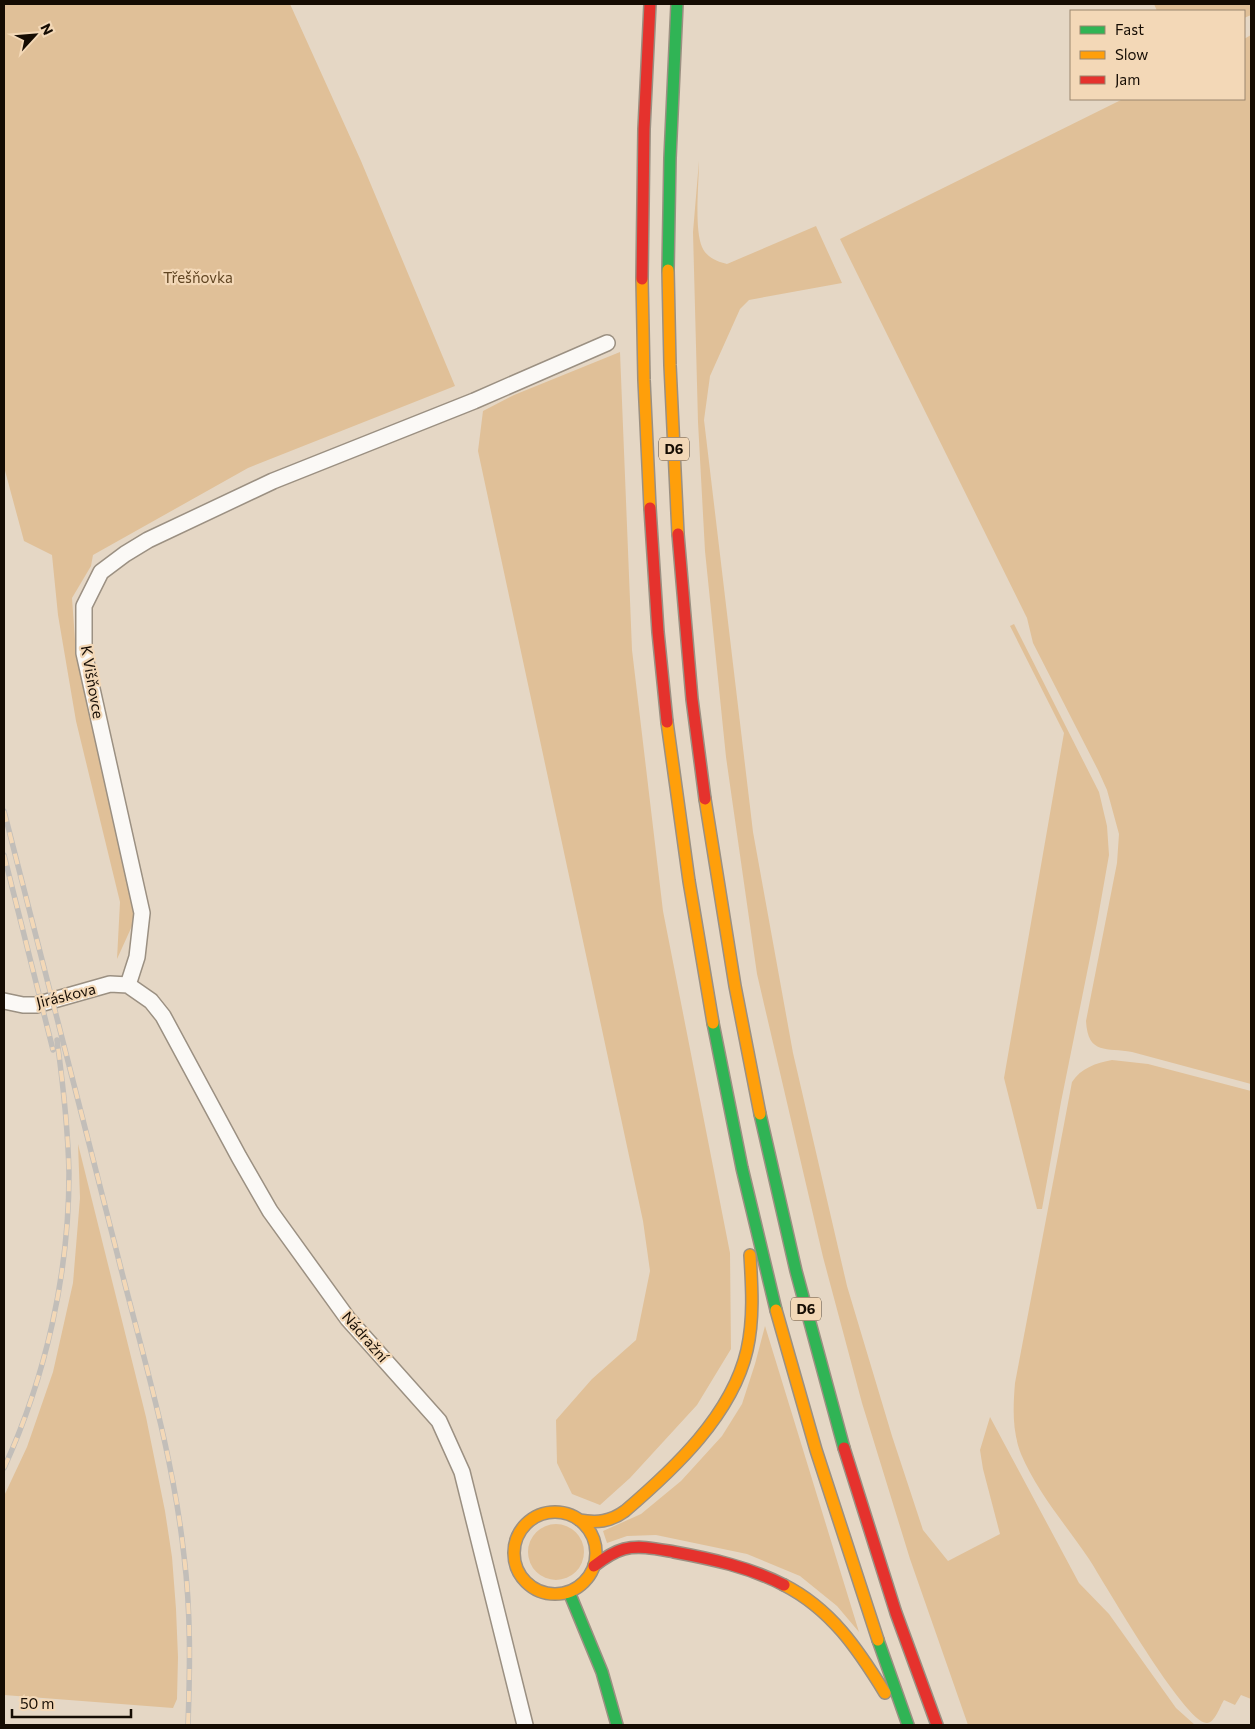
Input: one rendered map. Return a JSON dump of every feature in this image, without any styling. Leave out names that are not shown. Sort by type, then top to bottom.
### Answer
[{"type":"main road","name":"D6","points":[[650,4],[644,101],[641,249],[643,396],[664,705],[691,896],[711,1013],[741,1167],[790,1359],[824,1477],[860,1588],[908,1725]]},
{"type":"main road","name":"D6","points":[[677,4],[671,106],[668,254],[671,401],[679,551],[692,703],[718,893],[739,1015],[760,1119],[816,1351],[884,1575],[936,1722]]},
{"type":"main road","points":[[579,1520],[603,1522],[622,1513],[667,1472],[703,1433],[726,1401],[743,1364],[750,1333],[753,1287],[741,1167]]},
{"type":"main road","points":[[558,1512],[569,1515],[579,1520],[588,1529],[594,1540],[596,1553],[594,1566],[589,1577],[580,1586],[569,1592],[544,1593],[533,1588],[523,1579],[517,1568],[514,1556],[520,1532],[528,1522],[542,1514],[558,1512]]},
{"type":"main road","points":[[594,1566],[625,1548],[650,1548],[738,1564],[776,1579],[802,1594],[827,1614],[848,1635],[903,1725]]},
{"type":"main road","points":[[569,1592],[602,1672],[617,1725]]},
{"type":"street","name":"K Višňovce","points":[[128,985],[137,957],[142,913],[84,653],[84,606],[102,572],[125,554],[148,540],[273,480],[474,401],[606,343]]},
{"type":"street","name":"Jiráskova","points":[[4,1001],[23,1005],[36,1005],[110,984],[128,985]]},
{"type":"street","name":"Nádražní","points":[[128,985],[151,1001],[163,1016],[238,1157],[270,1211],[348,1319],[439,1421],[462,1472],[524,1725]]},
{"type":"green space","name":"Třešňovka","points":[[4,4],[290,4],[361,161],[455,386],[248,468],[93,555],[91,566],[72,598],[76,654],[137,915],[117,959],[120,902],[76,721],[58,615],[52,555],[24,541],[4,467]]},
{"type":"green space","points":[[1154,4],[1251,4],[1251,15],[1245,18],[1245,10],[1157,10]]},
{"type":"green space","points":[[1251,35],[1251,1084],[1132,1052],[1100,1048],[1091,1040],[1086,1021],[1117,863],[1119,834],[1107,790],[1033,643],[1027,618],[840,239],[1121,100],[1245,100],[1245,38]]},
{"type":"green space","points":[[699,161],[698,229],[702,247],[709,256],[727,264],[816,226],[842,283],[749,300],[740,309],[710,376],[704,420],[753,832],[793,1053],[847,1286],[892,1436],[923,1530],[948,1561],[1000,1534],[980,1450],[990,1417],[1079,1583],[1109,1614],[1176,1708],[1195,1725],[968,1725],[910,1559],[862,1403],[823,1257],[757,974],[726,757],[705,551],[698,422],[693,232]]},
{"type":"green space","points":[[620,352],[632,650],[663,911],[730,1253],[731,1349],[697,1405],[630,1478],[600,1505],[572,1494],[557,1463],[556,1420],[592,1379],[636,1340],[650,1271],[643,1221],[478,451],[483,411],[514,395]]},
{"type":"green space","points":[[1014,624],[1099,792],[1107,826],[1109,855],[1042,1209],[1037,1209],[1004,1078],[1064,733],[1010,626]]},
{"type":"green space","points":[[1112,1060],[1148,1064],[1251,1091],[1251,1699],[1241,1695],[1235,1705],[1224,1700],[1215,1717],[1207,1723],[1196,1717],[1164,1678],[1089,1559],[1043,1495],[1021,1454],[1015,1428],[1015,1383],[1072,1082],[1089,1067]]},
{"type":"green space","points":[[78,1144],[146,1417],[165,1511],[172,1557],[178,1657],[177,1699],[173,1708],[4,1695],[4,1496],[27,1447],[53,1372],[73,1283],[80,1198]]},
{"type":"green space","points":[[765,1326],[859,1632],[837,1606],[800,1576],[747,1554],[656,1535],[627,1536],[607,1543],[603,1531],[641,1514],[681,1481],[722,1436],[742,1404]]},
{"type":"green space","points":[[556,1524],[567,1526],[576,1532],[582,1541],[584,1552],[582,1563],[576,1572],[567,1578],[556,1580],[545,1578],[536,1572],[530,1563],[528,1552],[530,1541],[536,1532],[545,1526]]},
{"type":"railway","points":[[4,811],[146,1363],[172,1478],[179,1517],[188,1598],[188,1725]]},
{"type":"railway","points":[[4,855],[53,1050]]},
{"type":"railway","points":[[4,1468],[19,1433],[43,1361],[60,1286],[65,1249],[69,1173],[65,1106],[57,1040]]},
{"type":"traffic: fast","points":[[668,270],[670,158],[677,4]]},
{"type":"traffic: fast","points":[[713,1023],[742,1168],[776,1310]]},
{"type":"traffic: fast","points":[[760,1114],[796,1271],[844,1448]]},
{"type":"traffic: fast","points":[[569,1592],[602,1672],[617,1725]]},
{"type":"traffic: fast","points":[[878,1640],[908,1725]]},
{"type":"traffic: slow","points":[[668,270],[670,365],[678,534]]},
{"type":"traffic: slow","points":[[642,279],[644,380],[650,508]]},
{"type":"traffic: slow","points":[[667,722],[689,881],[713,1023]]},
{"type":"traffic: slow","points":[[705,799],[735,986],[760,1114]]},
{"type":"traffic: slow","points":[[579,1520],[603,1521],[625,1511],[681,1459],[715,1418],[739,1374],[747,1350],[752,1315],[750,1255]]},
{"type":"traffic: slow","points":[[776,1310],[816,1450],[878,1640]]},
{"type":"traffic: slow","points":[[555,1512],[571,1515],[584,1524],[593,1537],[596,1553],[593,1569],[584,1582],[571,1591],[555,1594],[539,1591],[526,1582],[517,1569],[514,1553],[517,1537],[526,1524],[539,1515],[555,1512]]},
{"type":"traffic: slow","points":[[784,1585],[801,1595],[829,1618],[854,1646],[885,1693]]},
{"type":"traffic: jam","points":[[642,279],[644,129],[650,4]]},
{"type":"traffic: jam","points":[[650,508],[658,632],[667,722]]},
{"type":"traffic: jam","points":[[678,534],[692,699],[705,799]]},
{"type":"traffic: jam","points":[[844,1448],[896,1613],[937,1725]]},
{"type":"traffic: jam","points":[[594,1566],[620,1550],[636,1547],[649,1548],[730,1564],[784,1585]]}]
